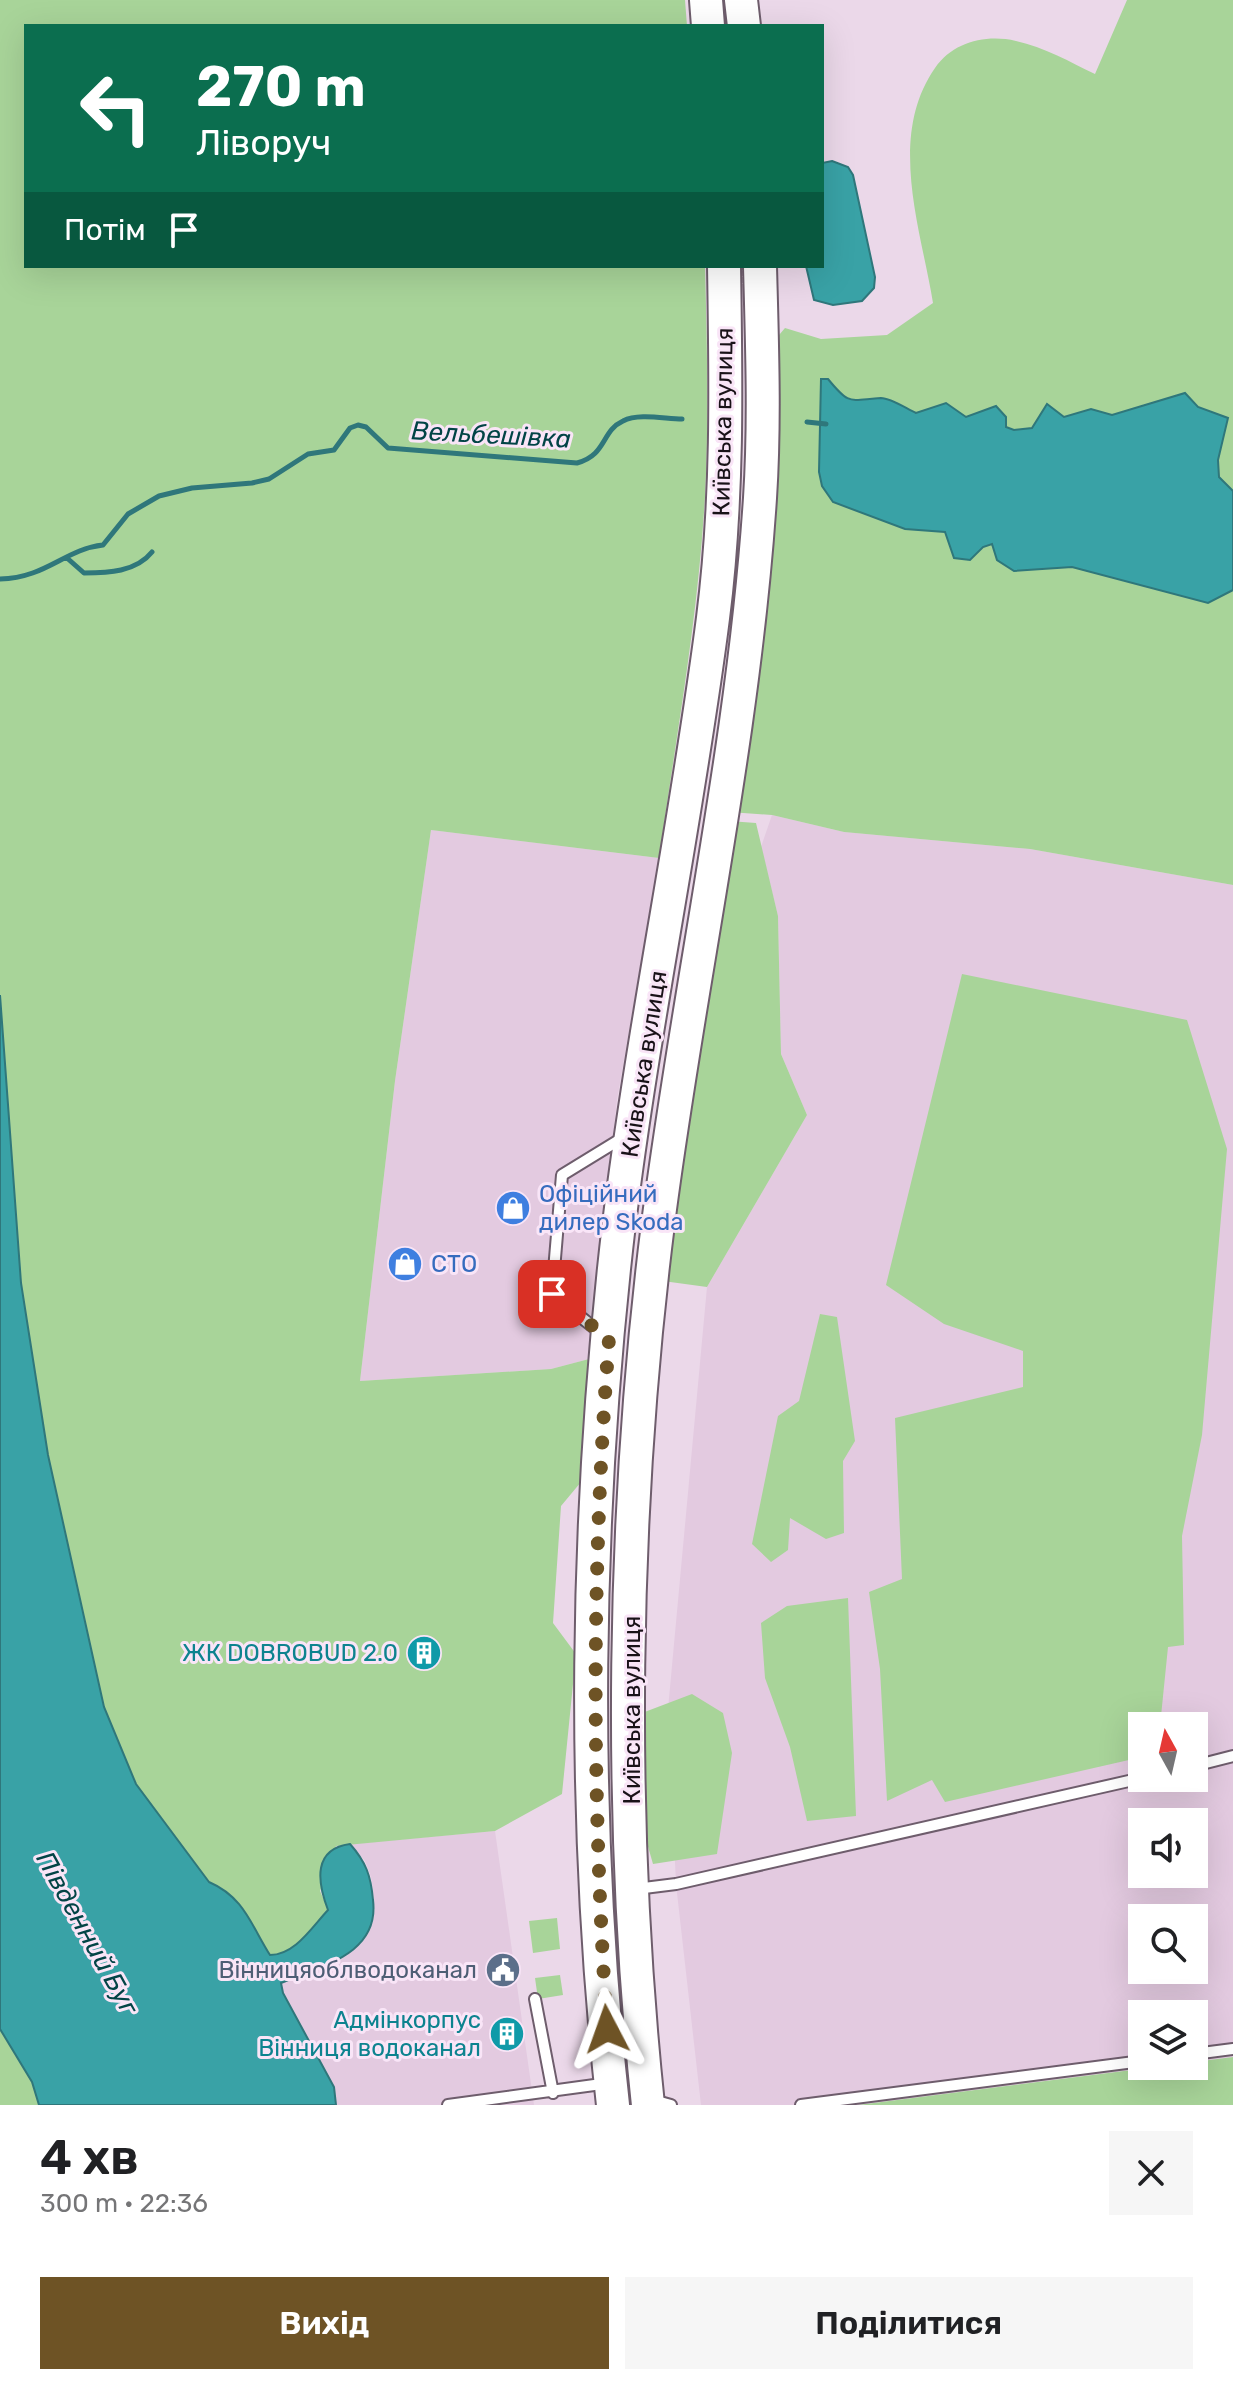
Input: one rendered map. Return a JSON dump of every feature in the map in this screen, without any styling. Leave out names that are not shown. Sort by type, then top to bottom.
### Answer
[{"type":"main road","points":[[706,0],[708,24]]},
{"type":"main road","points":[[741,0],[744,24]]},
{"type":"main road","name":"Київська вулиця","points":[[612,2094],[594,1760],[597,1522],[609,1339],[632,1132],[713,616],[724,498],[724,268]]},
{"type":"main road","name":"Київська вулиця","points":[[656,2103],[634,1890],[631,1759],[634,1524],[657,1230],[749,621],[761,496],[760,268]]},
{"type":"main road","points":[[725,403],[762,404]]},
{"type":"main road","points":[[597,1522],[634,1524]]},
{"type":"main road","points":[[594,1760],[631,1759]]},
{"type":"lane","points":[[609,1339],[552,1294],[562,1175],[632,1132]]},
{"type":"lane","points":[[1208,1762],[1233,1756]]},
{"type":"lane","points":[[634,1890],[676,1884],[1128,1781]]},
{"type":"lane","points":[[535,1999],[553,2093]]},
{"type":"lane","points":[[1208,2052],[1233,2049]]},
{"type":"lane","points":[[801,2105],[1128,2063]]},
{"type":"lane","points":[[448,2105],[553,2093],[612,2094]]},
{"type":"shaded area","points":[[772,815],[844,832],[1030,849],[1233,885],[1233,2057],[1208,2060],[1208,2000],[1128,2000],[1128,2070],[858,2105],[701,2105],[676,1884],[668,1709],[707,1287],[807,1115],[781,1054],[778,916],[761,847]]},
{"type":"shaded area","points":[[431,830],[659,858],[617,1100],[589,1359],[551,1369],[360,1381],[395,1081]]},
{"type":"shaded area","points":[[495,1831],[534,2105],[336,2105],[334,2087],[283,1993],[281,1983],[342,1959],[375,1910],[371,1877],[365,1861],[350,1844]]},
{"type":"green space","points":[[0,0],[685,0],[687,24],[24,24],[24,268],[705,268],[707,439],[702,542],[686,678],[659,858],[431,830],[395,1081],[360,1381],[551,1369],[589,1359],[581,1482],[561,1506],[553,1623],[576,1654],[562,1794],[495,1831],[336,1846],[320,1891],[328,1909],[302,1939],[279,1954],[270,1955],[239,1904],[209,1882],[136,1784],[104,1707],[48,1455],[21,1283],[0,995]]},
{"type":"green space","points":[[1127,0],[1233,0],[1233,885],[1030,849],[844,832],[772,815],[729,812],[774,341],[785,328],[821,339],[887,335],[933,303],[916,214],[910,153],[913,123],[921,95],[942,59],[971,42],[1005,39],[1037,47],[1095,74]]},
{"type":"green space","points":[[729,821],[756,823],[778,916],[781,1054],[807,1115],[707,1287],[663,1281]]},
{"type":"green space","points":[[962,974],[1187,1020],[1227,1149],[1202,1435],[1182,1536],[1184,1645],[1168,1647],[1161,1712],[1128,1712],[1128,1760],[945,1802],[932,1780],[887,1801],[880,1669],[869,1592],[902,1579],[895,1418],[1023,1387],[1023,1351],[944,1324],[886,1285]]},
{"type":"green space","points":[[820,1314],[837,1317],[855,1441],[843,1461],[844,1533],[826,1539],[790,1518],[788,1550],[771,1562],[752,1544],[778,1416],[799,1401]]},
{"type":"green space","points":[[848,1598],[856,1816],[807,1821],[790,1747],[765,1678],[761,1623],[787,1606]]},
{"type":"green space","points":[[692,1694],[723,1713],[732,1753],[717,1854],[653,1864],[645,1836],[642,1713]]},
{"type":"green space","points":[[557,1918],[560,1949],[533,1953],[529,1921]]},
{"type":"green space","points":[[560,1975],[563,1995],[538,1999],[535,1978]]},
{"type":"green space","points":[[0,2029],[32,2082],[39,2105],[0,2105]]},
{"type":"green space","points":[[1233,2057],[1233,2105],[858,2105],[1128,2070],[1128,2080],[1208,2080],[1208,2060]]},
{"type":"water","points":[[832,161],[848,167],[853,175],[875,277],[874,288],[862,301],[833,305],[814,300],[806,268],[824,268],[824,163]]},
{"type":"water","points":[[821,379],[828,379],[841,394],[851,399],[885,398],[916,413],[946,403],[966,417],[996,406],[1006,417],[1006,427],[1014,430],[1032,428],[1047,404],[1064,417],[1091,409],[1112,415],[1185,393],[1198,407],[1228,418],[1218,460],[1219,477],[1233,491],[1233,590],[1208,603],[1072,567],[1014,571],[997,560],[992,544],[983,547],[970,560],[954,558],[945,532],[905,529],[833,502],[822,486],[819,472]]},
{"type":"water","name":"Південний Буг","points":[[0,995],[21,1283],[48,1455],[104,1707],[136,1784],[209,1882],[239,1904],[270,1955],[279,1954],[295,1945],[328,1910],[320,1878],[324,1859],[329,1852],[350,1844],[364,1863],[373,1900],[373,1919],[367,1934],[344,1956],[281,1983],[283,1993],[334,2087],[336,2105],[39,2105],[32,2082],[0,2029]]},
{"type":"waterway","name":"Вельбешівка","points":[[0,579],[30,574],[77,552],[103,545],[128,514],[159,496],[192,488],[269,479],[308,454],[334,450],[350,428],[358,425],[366,427],[388,448],[577,463],[594,454],[616,425],[623,421],[644,417],[682,419]]},
{"type":"waterway","points":[[807,422],[826,424]]},
{"type":"waterway","points":[[67,558],[84,573],[102,573],[138,564],[152,552]]},
{"type":"place","name":"Офіційний дилер Skoda","points":[[513,1208]]},
{"type":"place","name":"СТО","points":[[405,1264]]},
{"type":"place","name":"ЖК DOBROBUD 2.0","points":[[424,1653]]},
{"type":"place","name":"Вінницяоблводоканал","points":[[503,1970]]},
{"type":"place","name":"Адмінкорпус Вінниця водоканал","points":[[507,2034]]},
{"type":"route","points":[[552,1294],[609,1339],[602,1421],[593,1662],[595,1822],[607,2029]]}]
